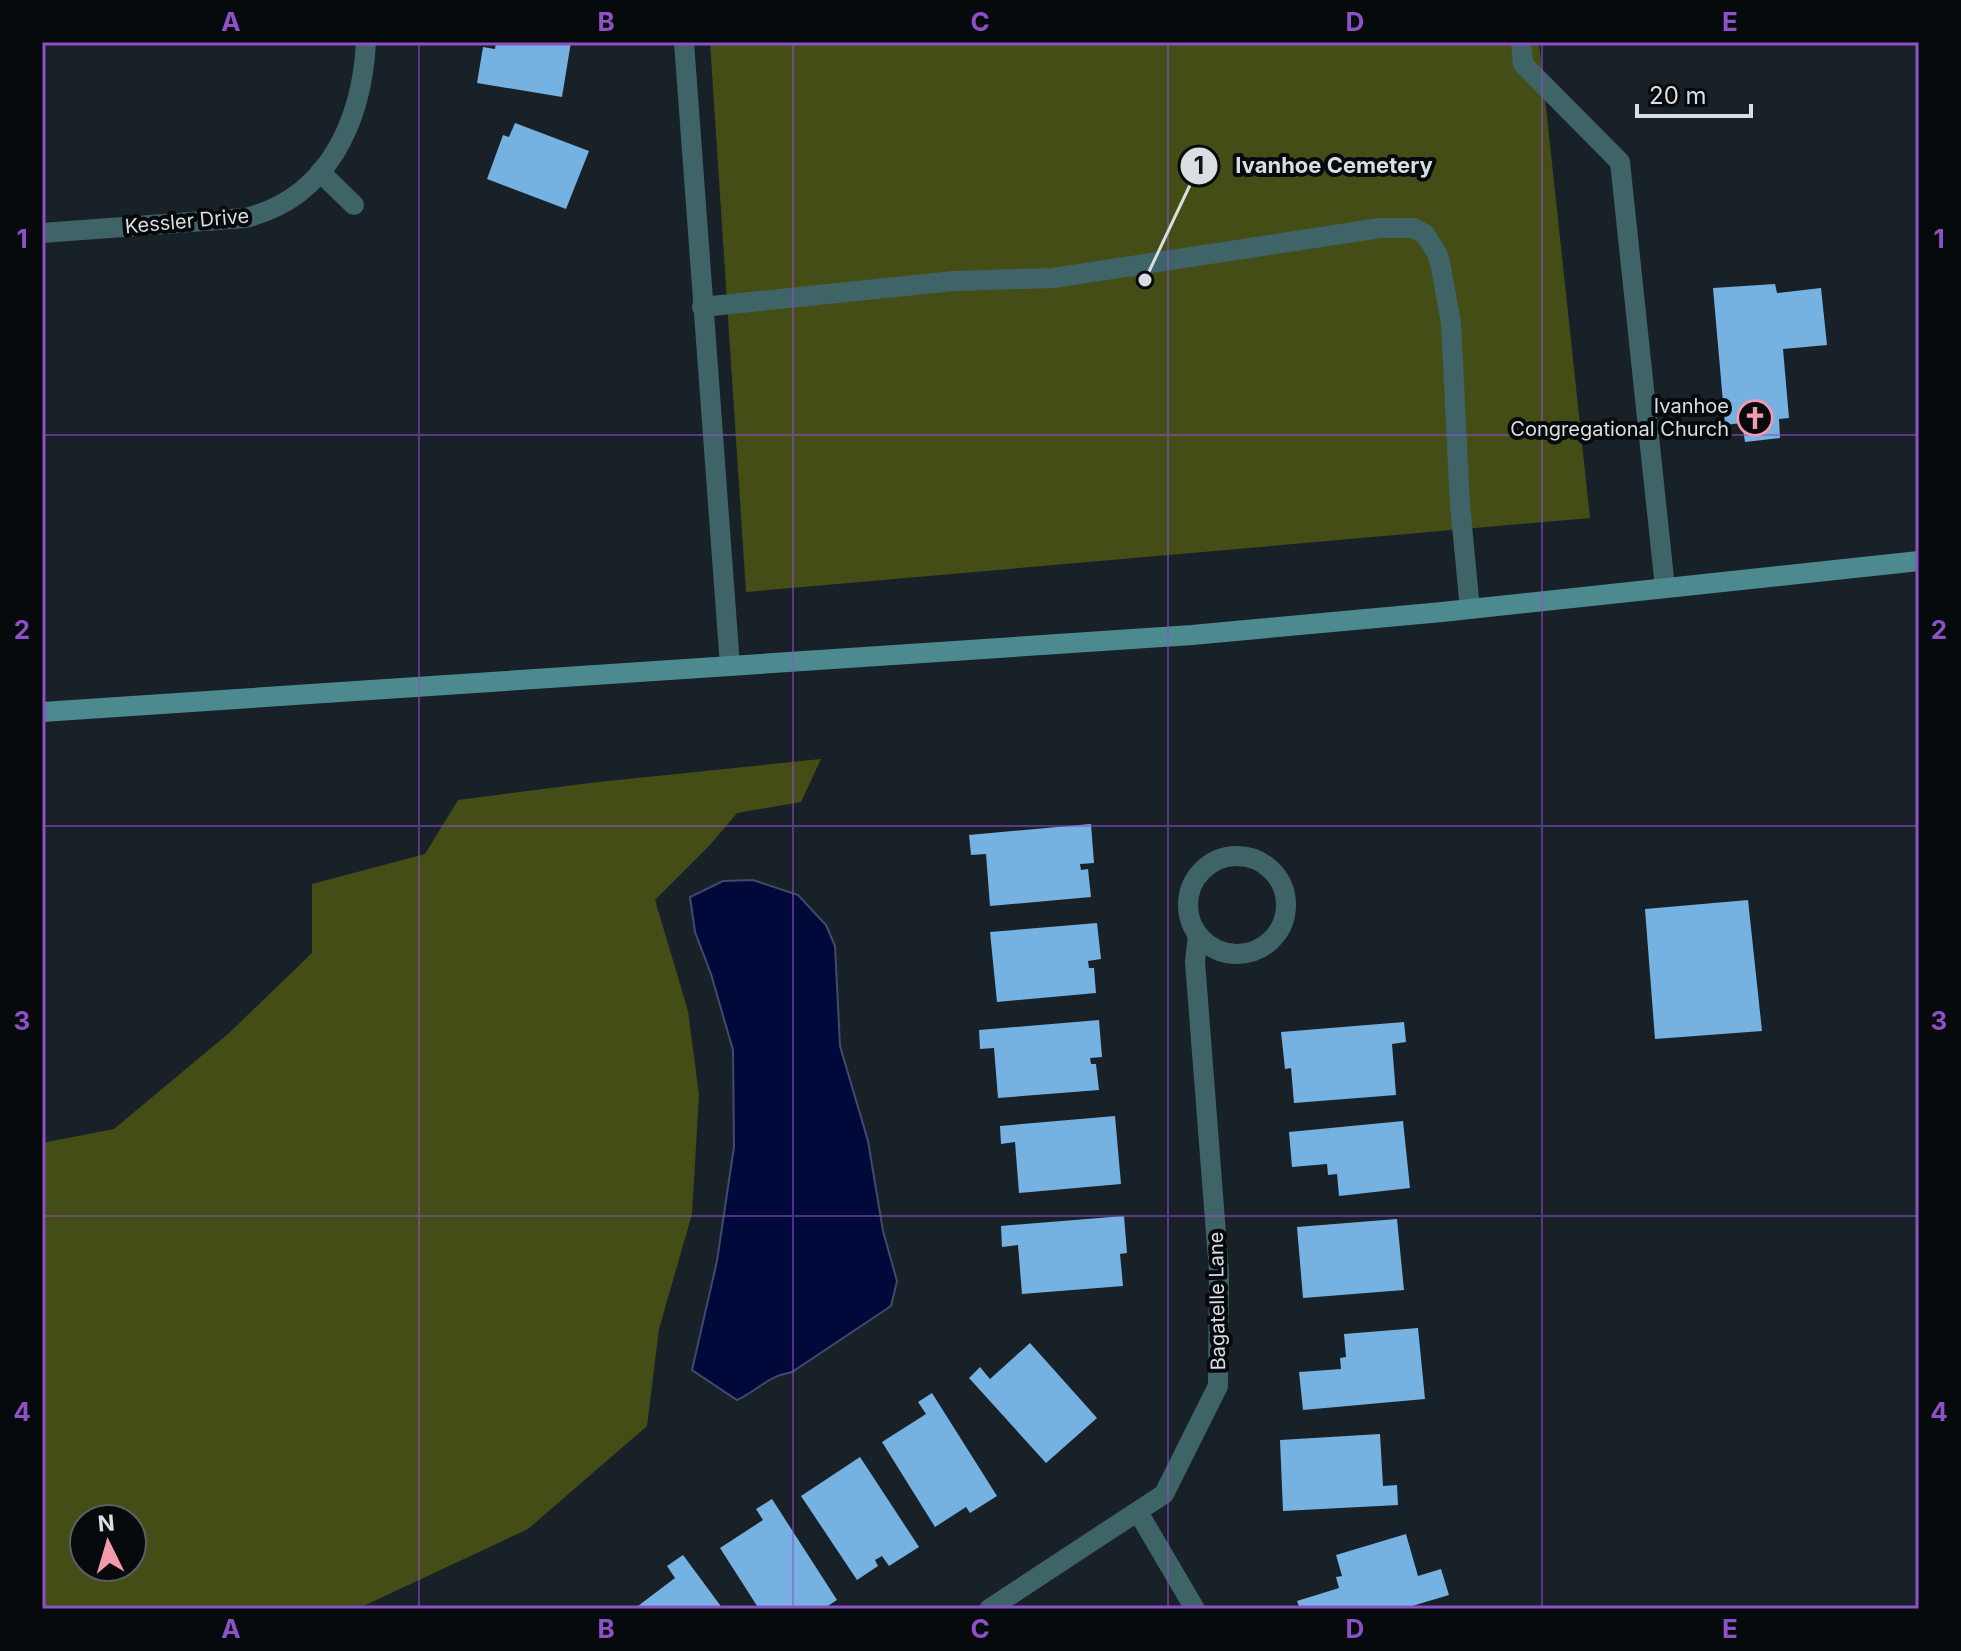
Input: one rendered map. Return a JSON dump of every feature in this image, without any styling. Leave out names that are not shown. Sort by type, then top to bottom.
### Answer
[{"type":"main road","points":[[42,712],[1192,635],[1919,561]]},
{"type":"street","name":"Kessler Drive","points":[[42,233],[245,218],[293,199],[334,153],[355,111],[362,87],[366,42]]},
{"type":"street","points":[[684,42],[730,666]]},
{"type":"street","points":[[1521,42],[1523,64],[1620,162],[1665,588]]},
{"type":"street","points":[[320,172],[354,205]]},
{"type":"street","points":[[702,307],[954,281],[1053,278],[1380,228],[1413,228],[1431,241],[1438,255],[1451,323],[1460,505],[1470,609]]},
{"type":"street","points":[[1238,855],[1269,867],[1280,879],[1286,895],[1286,912],[1282,927],[1272,941],[1258,950],[1242,954],[1225,953],[1210,947],[1198,935],[1189,919],[1187,904],[1195,878],[1207,865],[1238,855]]},
{"type":"street","name":"Bagatelle Lane","points":[[989,1609],[1164,1494],[1218,1386],[1219,1272],[1195,962],[1198,935]]},
{"type":"street","points":[[1138,1512],[1195,1609]]},
{"type":"green space","points":[[710,42],[1539,42],[1590,518],[746,592]]},
{"type":"green space","points":[[821,759],[801,802],[737,813],[655,900],[688,1011],[699,1095],[692,1214],[659,1329],[647,1426],[528,1529],[357,1609],[42,1609],[42,1143],[114,1129],[229,1033],[312,953],[312,884],[425,854],[458,800]]},
{"type":"shaded area","points":[[753,880],[798,895],[826,925],[835,946],[840,1046],[868,1141],[883,1231],[897,1281],[891,1306],[792,1372],[769,1380],[737,1400],[692,1370],[717,1261],[734,1147],[733,1050],[695,932],[690,897],[723,881]]},
{"type":"building","points":[[496,42],[571,42],[562,97],[477,83],[483,47],[495,49]]},
{"type":"building","points":[[515,123],[589,151],[566,209],[487,179],[503,135],[509,137]]},
{"type":"building","points":[[1775,284],[1777,293],[1821,288],[1827,345],[1783,349],[1789,418],[1779,419],[1780,438],[1745,442],[1742,423],[1725,425],[1713,288]]},
{"type":"building","points":[[1091,824],[1094,863],[1080,864],[1081,870],[1088,869],[1091,897],[990,906],[986,854],[971,855],[969,835]]},
{"type":"building","points":[[1748,900],[1762,1031],[1655,1039],[1645,909]]},
{"type":"building","points":[[1097,923],[1101,959],[1088,961],[1089,968],[1094,968],[1096,993],[997,1002],[990,932]]},
{"type":"building","points":[[1099,1020],[1102,1057],[1090,1058],[1091,1064],[1096,1064],[1099,1090],[998,1098],[994,1048],[980,1049],[979,1030]]},
{"type":"building","points":[[1404,1022],[1406,1042],[1392,1044],[1396,1095],[1294,1103],[1291,1068],[1285,1069],[1281,1032]]},
{"type":"building","points":[[1115,1116],[1121,1184],[1019,1193],[1015,1142],[1001,1144],[1000,1126]]},
{"type":"building","points":[[1403,1121],[1410,1188],[1339,1196],[1337,1174],[1328,1175],[1327,1164],[1292,1167],[1289,1132]]},
{"type":"building","points":[[1124,1216],[1127,1253],[1120,1254],[1123,1286],[1022,1294],[1018,1245],[1002,1247],[1001,1226]]},
{"type":"building","points":[[1397,1219],[1404,1290],[1303,1298],[1297,1227]]},
{"type":"building","points":[[1418,1328],[1425,1399],[1303,1410],[1299,1372],[1341,1369],[1340,1358],[1346,1357],[1344,1334]]},
{"type":"building","points":[[1030,1343],[1097,1418],[1046,1463],[969,1378],[980,1367],[990,1379]]},
{"type":"building","points":[[932,1393],[997,1496],[970,1513],[966,1507],[935,1527],[882,1442],[926,1414],[918,1402]]},
{"type":"building","points":[[1380,1434],[1383,1486],[1397,1485],[1398,1505],[1283,1511],[1280,1440]]},
{"type":"building","points":[[860,1457],[919,1547],[889,1566],[882,1556],[875,1560],[878,1566],[857,1580],[801,1496]]},
{"type":"building","points":[[772,1499],[837,1600],[823,1609],[759,1609],[720,1548],[763,1520],[756,1509]]},
{"type":"building","points":[[1406,1534],[1418,1576],[1441,1569],[1449,1595],[1402,1609],[1300,1609],[1297,1601],[1339,1588],[1336,1577],[1342,1576],[1336,1555]]},
{"type":"building","points":[[683,1555],[723,1609],[634,1609],[675,1578],[667,1566]]},
{"type":"place","name":"Ivanhoe Cemetery","points":[[1145,280]]},
{"type":"place","name":"Ivanhoe Congregational Church","points":[[1755,418]]}]
